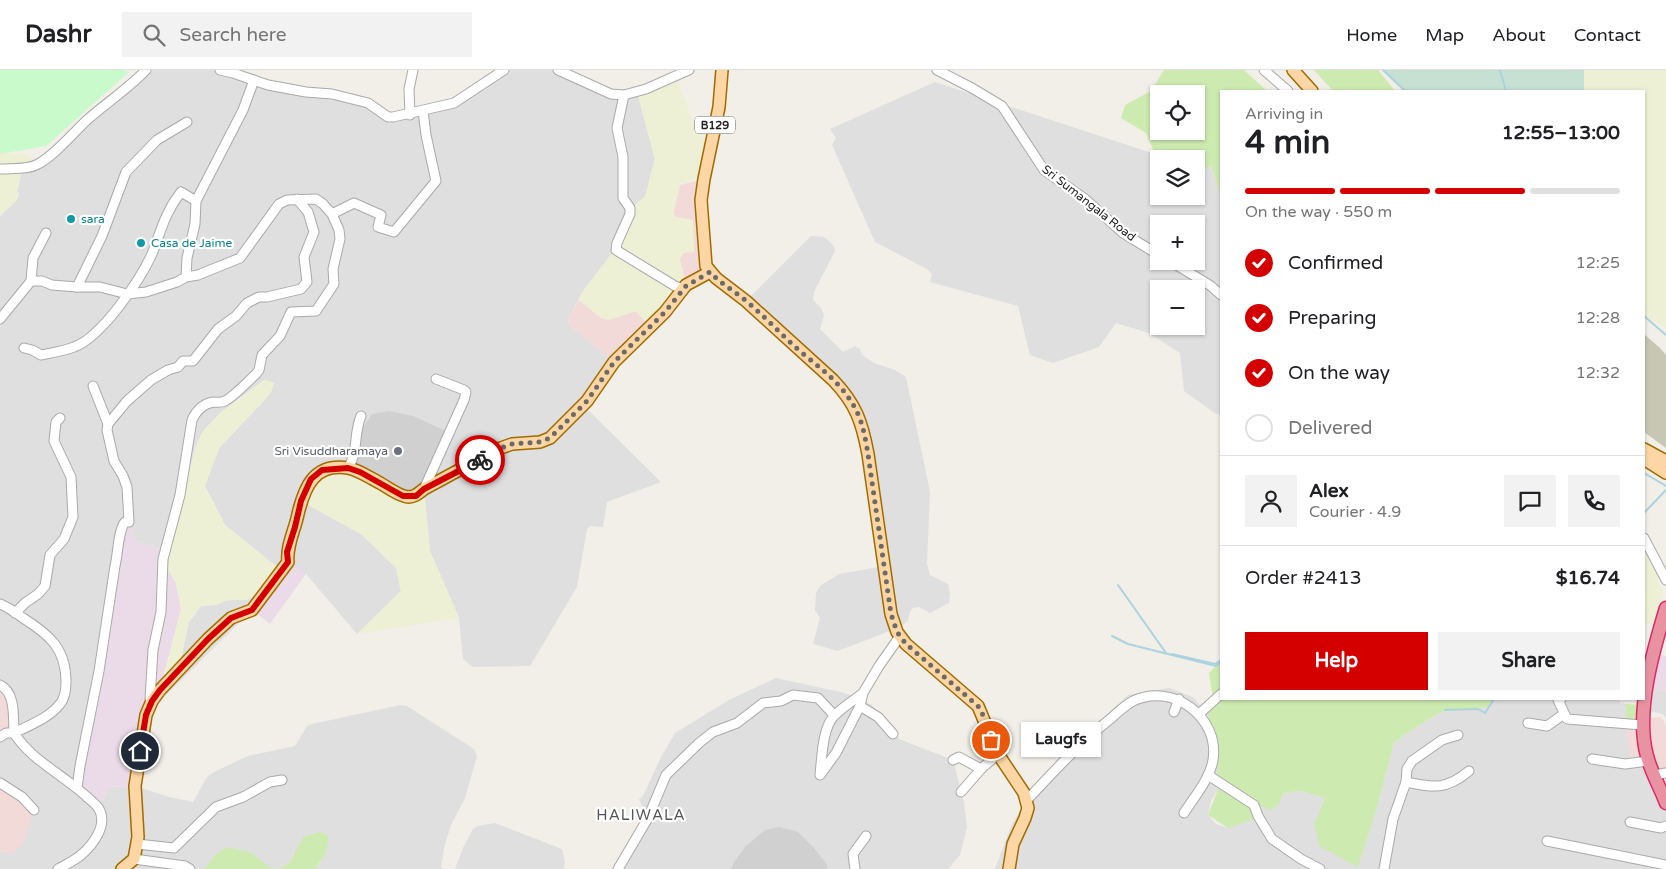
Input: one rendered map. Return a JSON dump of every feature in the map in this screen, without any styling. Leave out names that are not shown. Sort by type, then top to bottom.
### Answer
[{"type":"highway","points":[[1666,608],[1664,623],[1648,683],[1642,725],[1648,761],[1660,774],[1666,803]]},
{"type":"main road","name":"B129","points":[[710,272],[706,266],[704,254],[701,200],[719,108],[722,70]]},
{"type":"main road","points":[[1293,70],[1311,90]]},
{"type":"main road","points":[[122,869],[134,859],[138,838],[135,786],[146,715],[152,701],[208,639],[231,618],[252,610],[288,562],[287,552],[301,501],[311,479],[322,470],[348,468],[360,472],[403,496],[416,496],[424,489],[498,449],[512,444],[540,442],[550,438],[587,401],[614,362],[665,312],[686,286],[710,272],[746,301],[834,380],[853,404],[863,428],[894,627],[900,636],[978,706],[998,754],[1021,787],[1027,800],[1028,808],[1013,844],[1009,869]]},
{"type":"main road","points":[[1645,450],[1666,461]]},
{"type":"main road","points":[[1645,460],[1666,473]]},
{"type":"street","points":[[0,169],[22,168],[38,164],[146,70]]},
{"type":"street","points":[[220,70],[234,72],[268,85],[306,92],[332,94],[368,103],[388,117],[454,104],[504,70]]},
{"type":"street","points":[[410,114],[409,89],[413,70]]},
{"type":"street","points":[[558,70],[570,73],[611,94],[624,95],[646,89],[689,70]]},
{"type":"street","name":"Sri Sumangala Road","points":[[937,70],[1002,106],[1044,170],[1085,199],[1123,233],[1150,250]]},
{"type":"street","points":[[1264,70],[1287,90]]},
{"type":"street","points":[[186,277],[187,258],[195,224],[196,201],[243,110],[254,80]]},
{"type":"street","points":[[624,95],[617,128],[623,156],[623,198],[630,208],[630,214],[617,243],[616,250],[675,286],[681,288],[686,286]]},
{"type":"street","points":[[332,214],[354,203],[381,215],[378,227],[394,232],[436,181],[426,135],[424,110]]},
{"type":"street","points":[[78,287],[102,236],[126,172],[156,140],[187,122]]},
{"type":"street","points":[[24,348],[40,355],[76,347],[94,333],[116,312],[151,256],[170,206],[181,192],[196,201]]},
{"type":"street","points":[[77,788],[99,671],[118,542],[123,525],[125,522],[129,522],[127,488],[123,476],[114,461],[107,430],[108,424],[127,401],[151,380],[168,370],[178,367],[183,361],[193,361],[218,329],[236,316],[247,303],[259,296],[267,297],[301,289],[307,282],[304,257],[314,232],[308,212],[298,198]]},
{"type":"street","points":[[32,281],[42,281],[52,285],[100,287],[127,294],[146,292],[177,282],[186,277],[198,275],[240,258],[279,204],[298,198],[316,199],[323,204],[332,214],[339,230],[340,239],[334,270],[334,284],[316,311],[291,312],[280,336],[262,355],[259,370],[256,374],[222,403],[214,402],[196,411],[192,420],[180,495],[163,559],[161,612],[153,650],[150,699],[152,701]]},
{"type":"street","points":[[0,319],[32,281],[33,258],[46,233]]},
{"type":"street","points":[[1184,270],[1210,286],[1220,295]]},
{"type":"street","points":[[424,489],[466,392],[436,379]]},
{"type":"street","points":[[93,386],[108,424]]},
{"type":"street","points":[[348,468],[354,458],[357,426],[361,416]]},
{"type":"street","points":[[15,613],[45,586],[50,555],[64,539],[73,517],[71,477],[54,441],[56,422],[60,418]]},
{"type":"street","points":[[1645,540],[1666,580]]},
{"type":"street","points":[[0,604],[42,630],[52,639],[62,656],[66,675],[66,690],[62,702],[54,710],[46,717],[0,737]]},
{"type":"street","points":[[863,694],[834,715],[828,724],[822,751],[820,775],[836,753],[860,706],[863,694],[879,666],[900,636]]},
{"type":"street","points":[[0,685],[9,693],[13,704],[14,732],[20,743],[38,760],[77,788],[99,808],[102,815],[101,829],[94,842],[81,855],[58,869]]},
{"type":"street","points":[[1199,714],[1220,695]]},
{"type":"street","points":[[618,869],[648,818],[666,775],[713,732],[736,723],[763,703],[781,701],[793,696],[818,698],[834,715]]},
{"type":"street","points":[[1027,800],[1087,738],[1131,702],[1143,697],[1160,696],[1179,699],[1199,714],[1212,737],[1213,760],[1208,775],[1184,813]]},
{"type":"street","points":[[1174,712],[1179,699]]},
{"type":"street","points":[[1558,700],[1567,719],[1642,725]]},
{"type":"street","points":[[860,706],[878,717],[893,734]]},
{"type":"street","points":[[1528,722],[1547,726],[1564,714]]},
{"type":"street","points":[[1384,869],[1394,818],[1406,782],[1407,769],[1412,761],[1442,740],[1458,735]]},
{"type":"street","points":[[961,792],[981,769],[998,754]]},
{"type":"street","points":[[954,760],[960,757],[981,769]]},
{"type":"street","points":[[1592,759],[1625,764],[1648,761]]},
{"type":"street","points":[[1406,782],[1445,786],[1468,771]]},
{"type":"street","points":[[1208,775],[1254,805],[1258,816],[1272,839],[1301,859],[1320,869]]},
{"type":"street","points":[[136,844],[174,848],[216,807],[243,797],[270,782],[282,780]]},
{"type":"street","points":[[0,782],[22,797],[34,810]]},
{"type":"street","points":[[1630,822],[1660,828],[1666,826]]},
{"type":"street","points":[[855,869],[853,854],[866,836]]},
{"type":"street","points":[[1548,841],[1666,865]]},
{"type":"street","points":[[134,859],[186,866],[190,869]]},
{"type":"shaded area","points":[[146,70],[221,70],[268,85],[368,103],[388,117],[436,109],[504,70],[558,70],[611,94],[637,92],[655,159],[645,197],[628,211],[613,252],[583,291],[568,319],[569,325],[614,362],[583,405],[661,482],[607,502],[603,527],[590,526],[587,529],[577,587],[530,666],[473,667],[463,659],[459,618],[430,551],[424,489],[348,468],[301,501],[361,534],[396,568],[401,591],[357,634],[306,574],[282,571],[225,525],[205,486],[219,448],[271,392],[274,383],[264,380],[221,412],[203,431],[196,446],[167,551],[135,541],[129,522],[99,807],[109,788],[135,786],[169,797],[193,802],[207,777],[214,772],[248,756],[295,746],[307,726],[400,705],[407,706],[474,749],[477,756],[465,798],[451,825],[444,848],[441,867],[443,869],[315,869],[321,862],[295,852],[290,862],[280,869],[0,869],[0,851],[3,852],[0,783],[0,216],[12,205],[19,185],[22,168],[38,164]]},
{"type":"shaded area","points":[[1383,70],[1584,70],[1584,90],[1404,90]]},
{"type":"shaded area","points":[[1584,70],[1666,70],[1666,327],[1645,316],[1645,90],[1584,90]]},
{"type":"shaded area","points":[[676,76],[693,121],[712,127],[700,177],[680,185],[674,210],[676,217],[693,220],[694,252],[683,253],[680,260],[686,285],[650,327],[636,311],[609,320],[601,318],[579,300],[583,291],[613,252],[628,211],[645,197],[655,159],[637,92]]},
{"type":"shaded area","points":[[935,82],[1150,152],[1150,205],[1205,205],[1205,168],[1211,166],[1220,193],[1220,413],[1216,414],[1184,391],[1180,353],[1152,335],[1205,335],[1205,280],[1150,280],[1150,334],[1116,323],[1099,347],[1053,363],[1030,355],[1018,306],[930,282],[932,274],[927,269],[875,242],[832,145],[836,138],[830,129]]},
{"type":"shaded area","points":[[0,153],[26,154],[38,164],[22,168],[17,190],[19,194],[17,200],[0,216]]},
{"type":"shaded area","points":[[704,179],[710,272],[686,285],[680,260],[682,253],[688,252],[693,221],[676,217],[674,210],[680,185]]},
{"type":"shaded area","points":[[811,236],[824,237],[833,245],[835,251],[814,292],[813,300],[821,308],[824,315],[820,329],[843,352],[855,346],[860,349],[862,355],[874,363],[895,370],[906,377],[930,492],[927,564],[930,575],[948,584],[950,594],[949,603],[930,613],[919,607],[913,608],[908,621],[900,627],[838,651],[813,644],[820,618],[815,610],[816,593],[820,586],[839,574],[884,566],[853,404],[746,301]]},
{"type":"shaded area","points":[[579,300],[601,318],[636,311],[650,327],[614,362],[569,325],[568,318]]},
{"type":"shaded area","points":[[1645,335],[1666,355],[1666,448],[1645,433]]},
{"type":"shaded area","points":[[265,380],[274,383],[271,392],[219,448],[205,486],[225,525],[282,571],[263,598],[255,595],[247,600],[231,600],[216,605],[201,606],[189,622],[178,671],[160,690],[181,609],[176,583],[164,563],[196,446],[203,431],[221,412]]},
{"type":"shaded area","name":"Sri Visuddharamaya","points":[[389,411],[413,416],[450,433],[416,496],[348,468],[362,429],[372,414]]},
{"type":"shaded area","points":[[348,468],[403,496],[424,489],[430,551],[459,618],[357,634],[401,591],[396,568],[361,534],[301,501],[311,479]]},
{"type":"shaded area","points":[[129,522],[135,541],[167,551],[164,563],[176,583],[181,609],[160,690],[146,715],[135,786],[109,788],[99,808],[77,783],[119,542]]},
{"type":"shaded area","points":[[1645,541],[1663,595],[1656,624],[1645,624]]},
{"type":"shaded area","points":[[288,562],[306,574],[270,624],[252,610]]},
{"type":"shaded area","points":[[255,595],[263,598],[146,715],[178,671],[189,622],[201,606],[216,605],[231,600],[247,600]]},
{"type":"shaded area","points":[[1658,654],[1666,656],[1666,691],[1651,687]]},
{"type":"shaded area","points":[[776,678],[845,693],[872,705],[899,739],[953,760],[964,802],[967,828],[960,855],[948,869],[618,869],[647,818],[639,799],[643,796],[660,759],[675,733],[729,700]]},
{"type":"shaded area","points":[[0,685],[5,688],[14,733],[0,737]]},
{"type":"shaded area","points":[[1651,687],[1666,691],[1666,717],[1662,714],[1646,710]]},
{"type":"shaded area","points":[[1169,688],[1193,697],[1207,713],[1216,737],[1218,789],[1211,801],[1208,815],[1216,824],[1228,828],[1256,800],[1280,803],[1283,793],[1300,791],[1325,798],[1314,824],[1379,801],[1394,742],[1441,712],[1489,707],[1494,700],[1620,700],[1620,703],[1626,704],[1626,724],[1645,759],[1666,809],[1666,869],[995,869],[1011,826],[1034,787],[1087,732],[1128,695]]},
{"type":"shaded area","points":[[1660,717],[1666,727],[1666,771],[1657,772],[1649,744],[1647,718]]},
{"type":"shaded area","points":[[1626,724],[1641,728],[1645,759],[1630,758]]},
{"type":"shaded area","points":[[0,783],[34,810],[22,845],[12,854],[0,851]]},
{"type":"shaded area","points":[[495,823],[562,849],[565,862],[564,869],[455,869],[473,829],[478,826]]},
{"type":"shaded area","points":[[779,827],[798,832],[828,866],[826,869],[731,869],[745,847],[765,830]]},
{"type":"green space","points":[[0,70],[122,70],[129,72],[46,146],[0,154]]},
{"type":"green space","points":[[1164,70],[1244,70],[1266,90],[1220,90],[1220,193],[1211,166],[1205,168],[1205,150],[1153,150],[1146,133],[1121,118],[1125,105],[1150,92],[1150,140],[1205,140],[1205,85],[1155,85]]},
{"type":"green space","points":[[1314,70],[1378,70],[1394,90],[1332,90]]},
{"type":"green space","points":[[1220,661],[1220,700],[1494,700],[1489,707],[1441,712],[1394,742],[1379,801],[1358,867],[1319,846],[1314,824],[1325,798],[1300,791],[1283,793],[1280,803],[1271,810],[1259,805],[1256,800],[1254,803],[1254,819],[1228,828],[1208,815],[1218,789],[1216,737],[1207,713],[1214,705],[1209,673]]},
{"type":"green space","points":[[1626,704],[1642,705],[1641,722],[1626,724]]},
{"type":"green space","points":[[320,832],[328,835],[325,853],[315,869],[280,869],[290,862],[303,837]]},
{"type":"green space","points":[[228,847],[250,852],[271,868],[280,869],[204,869],[217,853]]},
{"type":"waterway","points":[[1383,70],[1404,90]]},
{"type":"waterway","points":[[1500,70],[1506,90]]},
{"type":"waterway","points":[[1645,317],[1666,335]]},
{"type":"waterway","points":[[1645,474],[1666,486]]},
{"type":"waterway","points":[[1645,512],[1666,490]]},
{"type":"waterway","points":[[1118,585],[1166,653]]},
{"type":"waterway","points":[[1112,636],[1128,644],[1216,666],[1220,663]]},
{"type":"waterway","points":[[1172,654],[1215,664],[1220,661]]},
{"type":"waterway","points":[[1445,710],[1478,709],[1485,713],[1493,700]]},
{"type":"way so far","points":[[480,460],[498,449],[512,444],[540,442],[550,438],[587,401],[614,362],[665,312],[686,286],[710,272],[746,301],[834,380],[853,404],[863,428],[868,454],[894,627],[906,644],[978,706],[984,717],[991,740]]},
{"type":"place","name":"sara","points":[[71,219]]},
{"type":"place","name":"Casa de Jaime","points":[[141,243]]},
{"type":"place","name":"Sri Visuddharamaya","points":[[398,451]]},
{"type":"place","name":"Laugfs","points":[[991,740]]},
{"type":"district","name":"HALIWALA","points":[[641,815]]},
{"type":"route","points":[[140,751],[146,715],[152,701],[160,690],[208,639],[231,618],[252,610],[263,598],[288,562],[287,552],[301,501],[311,479],[322,470],[348,468],[360,472],[403,496],[416,496],[424,489],[480,460]]}]
